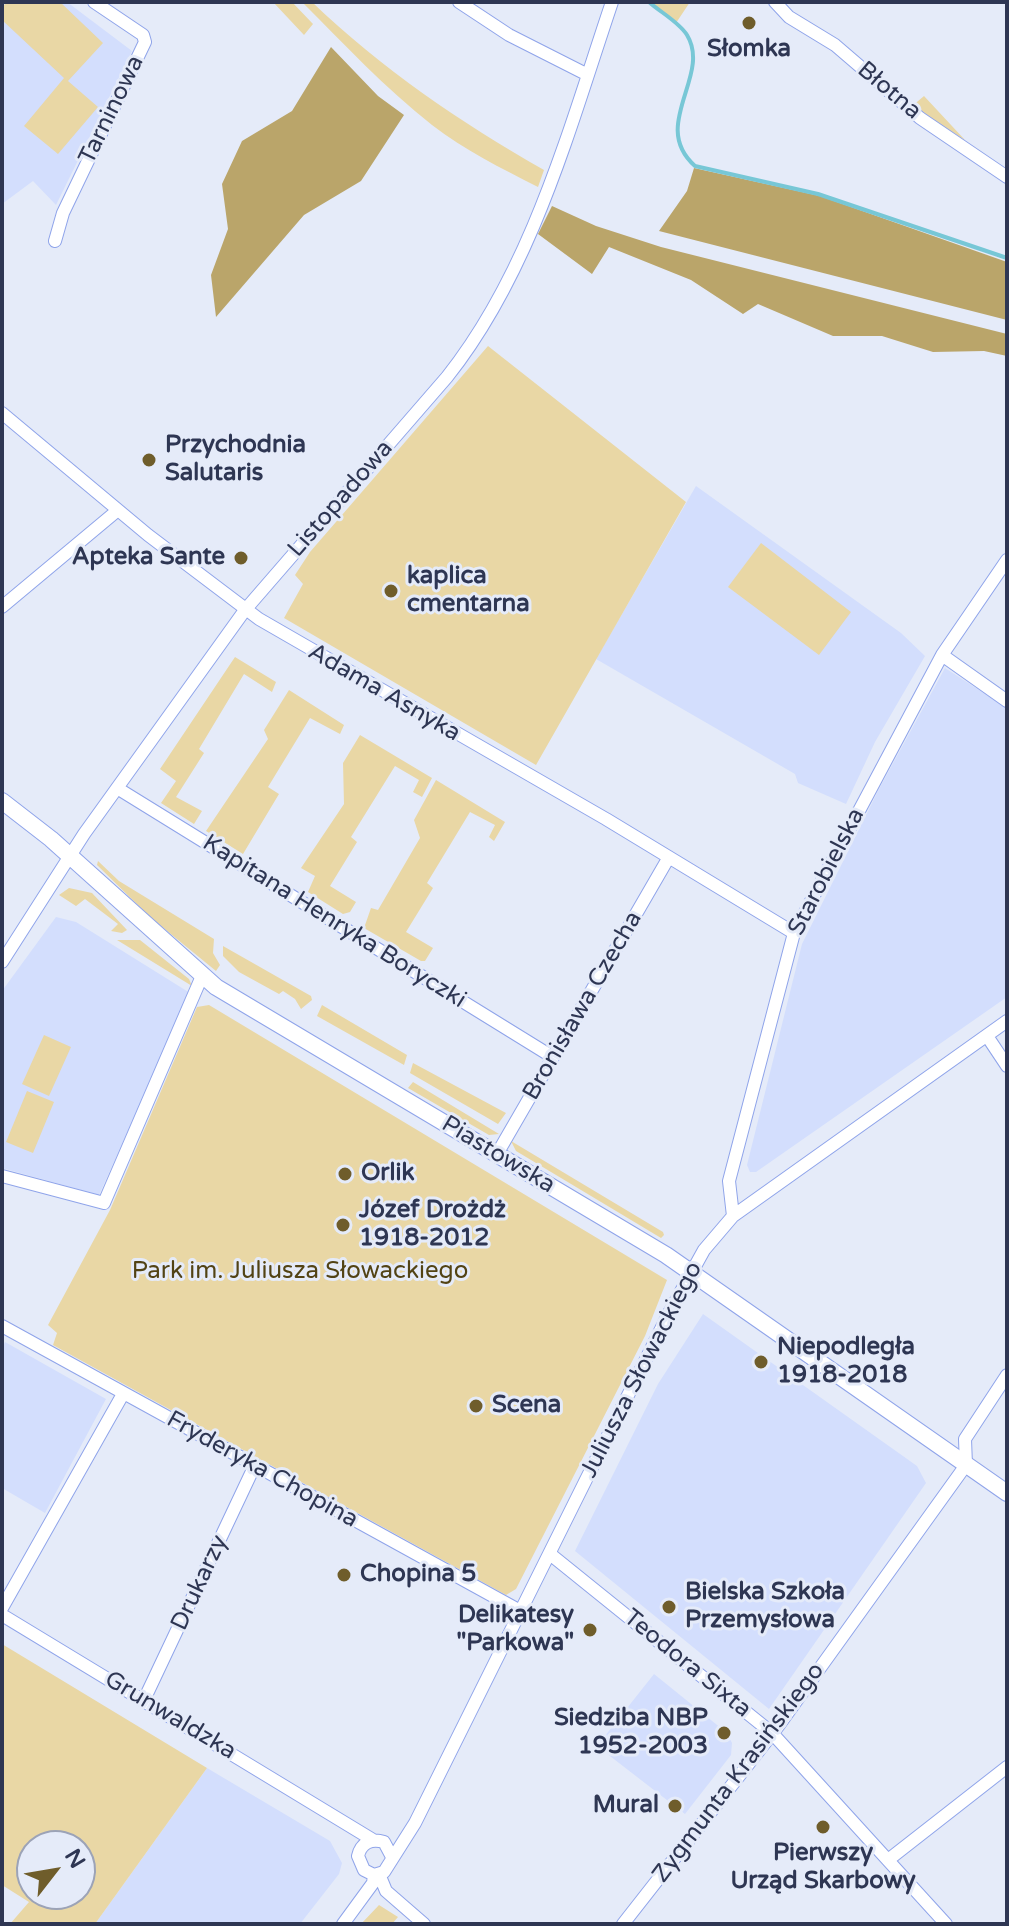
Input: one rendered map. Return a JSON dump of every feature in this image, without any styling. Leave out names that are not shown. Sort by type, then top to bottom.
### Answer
[{"type":"street","name":"Tarninowa","points":[[55,241],[63,213],[145,42],[143,35],[94,2]]},
{"type":"street","points":[[459,2],[509,35],[588,75]]},
{"type":"street","name":"Listopadowa","points":[[2,962],[70,856],[245,610],[447,377],[472,343],[545,198],[612,2]]},
{"type":"street","name":"Błotna","points":[[775,2],[789,17],[835,45],[920,118],[1007,177]]},
{"type":"street","name":"Adama Asnyka","points":[[2,413],[245,610],[794,933]]},
{"type":"street","points":[[2,607],[118,510]]},
{"type":"street","name":"Starobielska","points":[[733,1216],[729,1181],[794,933],[942,655],[1007,560]]},
{"type":"street","points":[[942,655],[1007,701]]},
{"type":"street","name":"Kapitana Henryka Boryczki","points":[[117,788],[551,1056]]},
{"type":"street","name":"Piastowska","points":[[2,801],[70,856],[202,976],[691,1272],[1007,1493]]},
{"type":"street","name":"Bronisława Czecha","points":[[497,1154],[669,857]]},
{"type":"street","points":[[2,1176],[104,1203],[202,976]]},
{"type":"street","name":"Juliusza Słowackiego","points":[[392,1857],[410,1831],[691,1272],[713,1237],[733,1216],[1007,1021]]},
{"type":"street","points":[[987,1036],[1007,1066]]},
{"type":"street","name":"Fryderyka Chopina","points":[[2,1326],[522,1612]]},
{"type":"street","points":[[966,1465],[965,1439],[1007,1375]]},
{"type":"street","points":[[2,1608],[123,1394]]},
{"type":"street","name":"Drukarzy","points":[[144,1700],[255,1465]]},
{"type":"street","name":"Zygmunta Krasińskiego","points":[[623,1924],[772,1733],[966,1465]]},
{"type":"street","name":"Teodora Sixta","points":[[550,1554],[772,1733],[946,1924]]},
{"type":"street","name":"Grunwaldzka","points":[[2,1615],[378,1841]]},
{"type":"street","points":[[888,1860],[1007,1767]]},
{"type":"street","name":"Grunwaldzka","points":[[339,1818],[359,1849]]},
{"type":"street","points":[[410,1831],[359,1849],[358,1862],[372,1873],[393,1899],[424,1924]]},
{"type":"street","points":[[343,1924],[359,1903],[372,1873],[388,1868],[392,1857],[378,1841]]},
{"type":"street","points":[[359,1903],[381,1897],[393,1899]]},
{"type":"shaded area","points":[[2,2],[67,2],[132,51],[56,205],[33,181],[2,204]]},
{"type":"shaded area","points":[[331,47],[378,96],[404,115],[361,181],[304,215],[216,317],[211,275],[228,229],[222,184],[242,141],[292,111]]},
{"type":"shaded area","points":[[694,168],[820,196],[1007,262],[1007,320],[659,231],[687,191]]},
{"type":"shaded area","points":[[552,206],[596,226],[661,247],[1007,334],[1007,356],[984,351],[933,352],[882,336],[833,336],[758,304],[743,314],[691,280],[609,247],[592,274],[538,234]]},
{"type":"shaded area","points":[[696,486],[901,633],[925,656],[875,742],[846,804],[798,783],[795,774],[596,659]]},
{"type":"shaded area","points":[[945,668],[1007,708],[1007,997],[756,1172],[750,1172],[747,1165],[802,944],[879,789]]},
{"type":"shaded area","points":[[56,917],[76,922],[190,993],[99,1195],[2,1168],[2,991]]},
{"type":"shaded area","name":"Bielska Szkoła Przemysłowa","points":[[703,1314],[917,1466],[926,1483],[769,1709],[575,1551],[658,1384]]},
{"type":"shaded area","points":[[5,1342],[106,1399],[45,1513],[2,1488],[2,1348]]},
{"type":"shaded area","points":[[654,1674],[727,1733],[732,1743],[731,1755],[685,1814],[597,1746]]},
{"type":"shaded area","points":[[207,1768],[330,1841],[342,1863],[339,1874],[300,1924],[95,1924]]},
{"type":"green space","points":[[7,2],[60,2],[103,43],[68,81],[98,107],[58,154],[24,126],[64,78],[2,20],[2,7]]},
{"type":"green space","points":[[273,2],[292,2],[313,24],[304,35]]},
{"type":"green space","points":[[302,2],[312,2],[366,50],[423,93],[544,170],[538,187],[470,151],[432,125],[381,81]]},
{"type":"green space","points":[[651,2],[690,2],[676,23]]},
{"type":"green space","points":[[924,96],[965,140],[911,107]]},
{"type":"green space","points":[[488,346],[686,502],[536,765],[284,618],[303,584],[295,575],[310,552]]},
{"type":"green space","points":[[761,543],[851,612],[819,655],[728,587]]},
{"type":"green space","points":[[235,657],[276,682],[272,692],[244,674],[199,749],[204,753],[176,797],[202,811],[194,824],[161,803],[176,781],[160,769]]},
{"type":"green space","points":[[289,690],[344,725],[340,734],[310,718],[268,787],[279,794],[243,854],[206,831],[268,739],[264,730]]},
{"type":"green space","points":[[360,735],[432,778],[422,797],[413,792],[419,780],[395,766],[351,837],[357,842],[330,886],[356,902],[350,912],[343,914],[308,892],[315,876],[301,868],[344,804],[343,763]]},
{"type":"green space","points":[[436,780],[505,822],[494,841],[489,837],[495,825],[470,812],[427,883],[433,888],[406,932],[433,948],[425,961],[421,961],[364,928],[371,908],[378,910],[420,838],[414,820]]},
{"type":"green space","points":[[98,861],[119,881],[214,939],[213,953],[220,965],[216,971],[150,917],[97,865]]},
{"type":"green space","points":[[69,888],[92,893],[127,930],[122,933],[111,931],[118,924],[85,899],[76,906],[59,895]]},
{"type":"green space","points":[[117,940],[140,940],[189,979],[192,986]]},
{"type":"green space","points":[[223,946],[311,996],[312,1000],[301,1009],[295,999],[283,991],[279,994],[239,972],[223,956]]},
{"type":"green space","name":"Park im. Juliusza Słowackiego","points":[[209,1005],[667,1280],[645,1336],[516,1589],[506,1595],[53,1345],[57,1333],[48,1325],[110,1210],[197,1007]]},
{"type":"green space","points":[[322,1005],[407,1055],[404,1065],[317,1016]]},
{"type":"green space","points":[[44,1035],[71,1047],[49,1096],[22,1084]]},
{"type":"green space","points":[[413,1063],[506,1113],[498,1124],[410,1073]]},
{"type":"green space","points":[[413,1082],[499,1134],[489,1135],[408,1088]]},
{"type":"green space","points":[[27,1091],[54,1102],[33,1153],[6,1142]]},
{"type":"green space","points":[[511,1141],[664,1235],[661,1238],[516,1151]]},
{"type":"green space","points":[[2,1644],[207,1768],[95,1924],[10,1924],[22,1910],[96,1910],[96,1830],[16,1830],[16,1894],[2,1885]]},
{"type":"green space","points":[[379,1905],[398,1917],[392,1924],[361,1924]]},
{"type":"waterway","points":[[649,2],[684,30],[693,51],[678,134],[682,150],[695,166],[818,194],[1007,258]]},
{"type":"place","name":"Słomka","points":[[749,23]]},
{"type":"place","name":"Przychodnia Salutaris","points":[[149,460]]},
{"type":"place","name":"Apteka Sante","points":[[241,558]]},
{"type":"place","name":"kaplica cmentarna","points":[[391,591]]},
{"type":"place","name":"Orlik","points":[[345,1174]]},
{"type":"place","name":"Józef Drożdż 1918-2012","points":[[343,1225]]},
{"type":"place","name":"Niepodległa 1918-2018","points":[[761,1362]]},
{"type":"place","name":"Scena","points":[[476,1406]]},
{"type":"place","name":"Chopina 5","points":[[344,1575]]},
{"type":"place","name":"Bielska Szkoła Przemysłowa","points":[[669,1607]]},
{"type":"place","name":"Delikatesy \"Parkowa\"","points":[[590,1630]]},
{"type":"place","name":"Siedziba NBP 1952-2003","points":[[724,1733]]},
{"type":"place","name":"Mural","points":[[675,1806]]},
{"type":"place","name":"Pierwszy Urząd Skarbowy","points":[[823,1827]]}]
